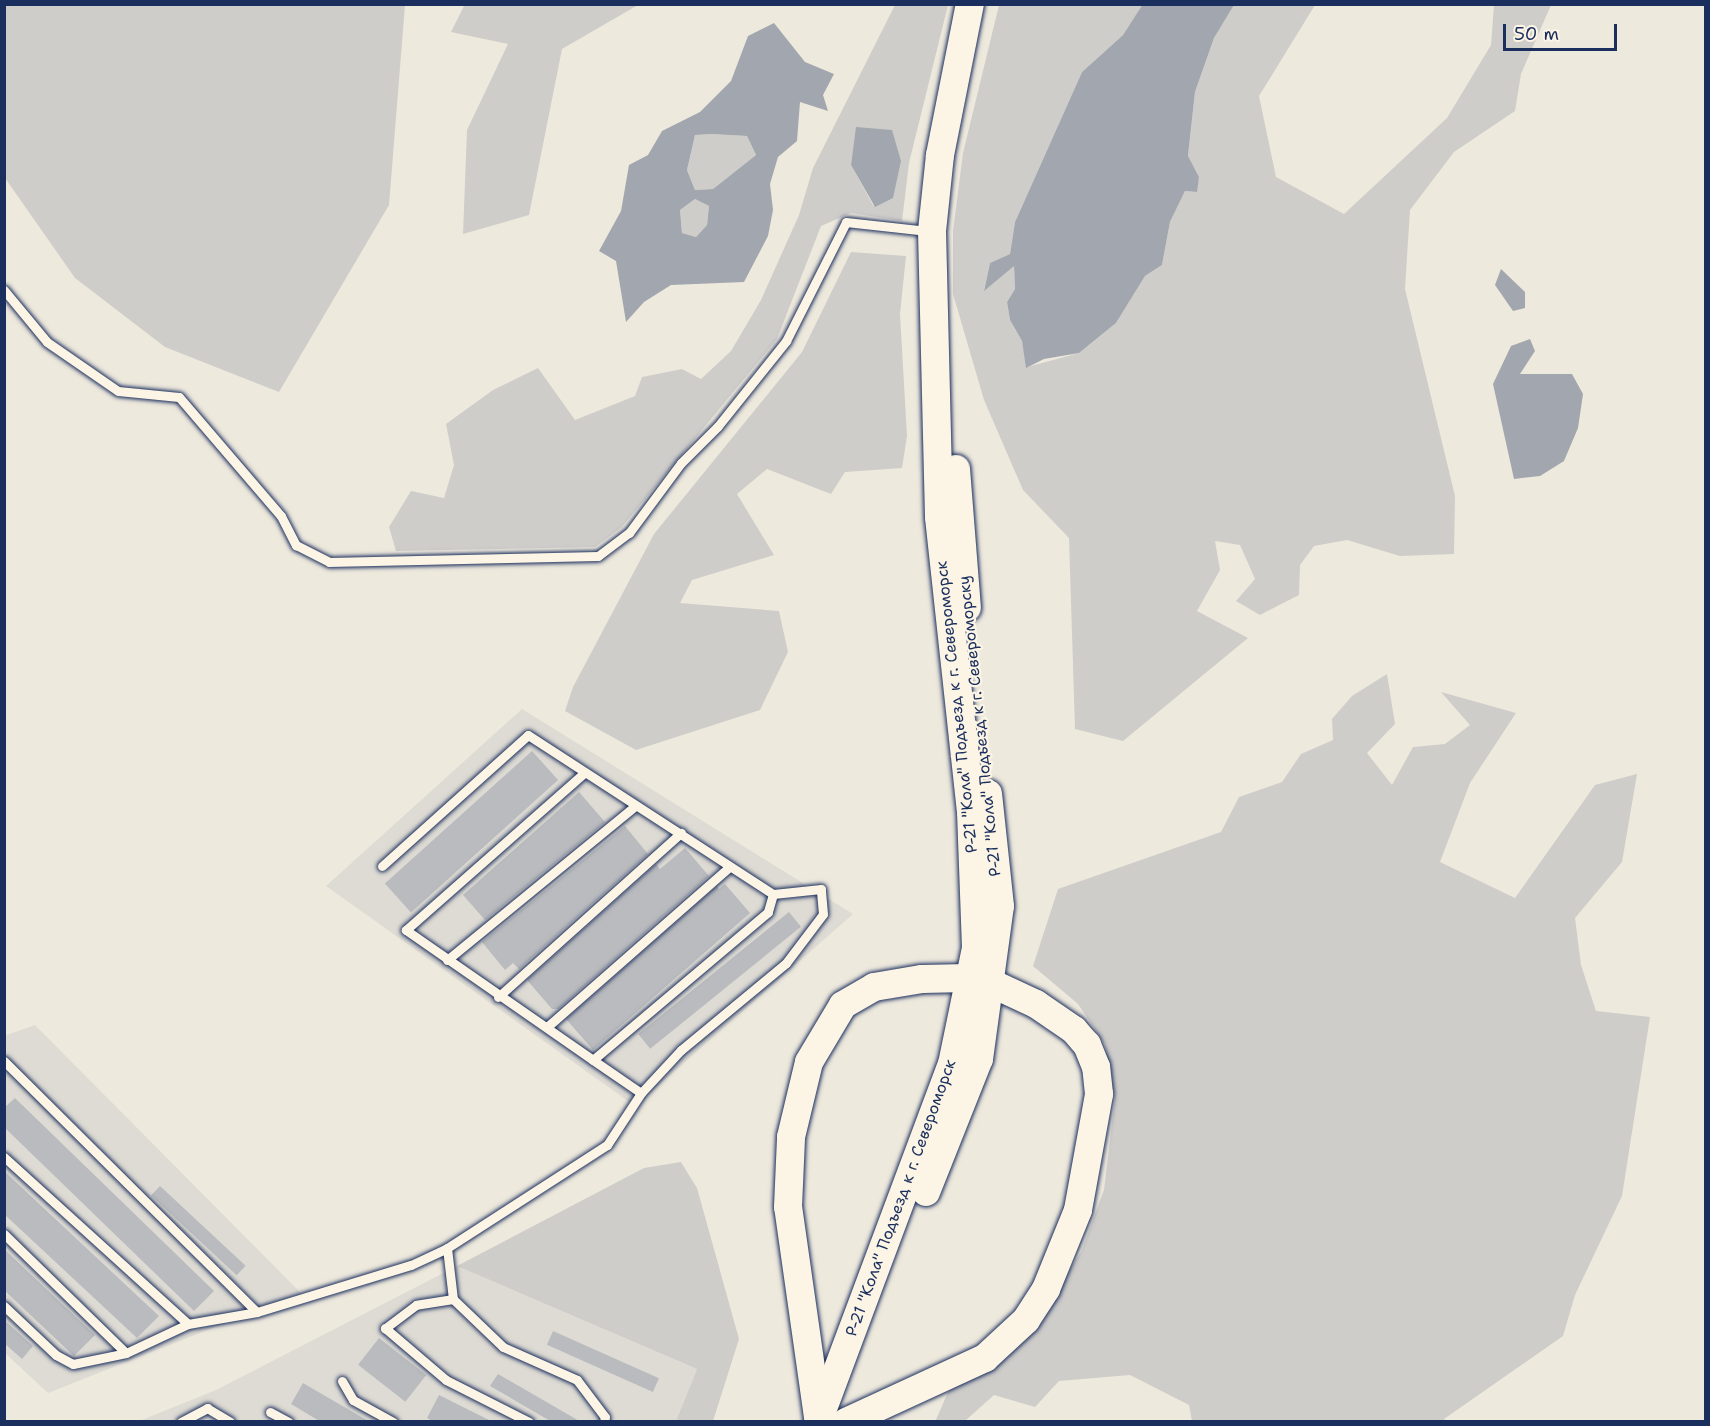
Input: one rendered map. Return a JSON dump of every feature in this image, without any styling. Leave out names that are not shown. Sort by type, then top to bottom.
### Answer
[{"type":"main road","name":"Р-21 \"Кола\" Подъезд к г. Североморск","points":[[829,1421],[952,1064],[972,983],[976,948],[971,812],[939,517],[932,231],[938,182],[970,4]]},
{"type":"main road","name":"Р-21 \"Кола\" Подъезд к г. Североморску","points":[[829,1421],[979,1059],[1000,906],[964,579],[938,182]]},
{"type":"main road","points":[[922,979],[981,981],[1036,1004],[1074,1030],[1092,1056],[1099,1094],[1078,1210],[1046,1289],[1026,1320],[985,1358],[829,1421],[788,1207],[791,1137],[809,1062],[843,1005],[874,987],[922,979]]},
{"type":"lane","points":[[4,290],[47,342],[118,391],[179,397],[281,516],[296,545],[329,562],[598,556],[629,533],[681,463],[718,426],[786,341],[846,222],[932,231]]},
{"type":"lane","points":[[4,1306],[56,1355],[73,1364],[126,1353],[188,1324],[257,1312],[411,1264],[447,1248],[607,1145],[641,1094],[681,1050],[786,963],[823,914],[821,889],[773,894],[729,867],[681,833],[583,774],[528,735],[382,866]]},
{"type":"lane","points":[[583,774],[406,930],[498,997],[547,1027],[641,1094]]},
{"type":"lane","points":[[447,960],[635,806]]},
{"type":"lane","points":[[498,997],[681,833]]},
{"type":"lane","points":[[547,1027],[729,867]]},
{"type":"lane","points":[[593,1059],[768,912],[773,894]]},
{"type":"lane","points":[[4,1061],[257,1312]]},
{"type":"lane","points":[[4,1156],[188,1324]]},
{"type":"lane","points":[[4,1234],[126,1353]]},
{"type":"lane","points":[[447,1248],[453,1299],[503,1347],[577,1380],[604,1419],[617,1422]]},
{"type":"lane","points":[[453,1299],[416,1305],[385,1328],[446,1380],[529,1422]]},
{"type":"lane","points":[[342,1381],[353,1400],[393,1422]]},
{"type":"lane","points":[[181,1422],[207,1408],[230,1422]]},
{"type":"lane","points":[[270,1412],[290,1422]]},
{"type":"shaded area","points":[[465,4],[638,5],[562,49],[529,215],[463,234],[467,130],[508,44],[451,32]]},
{"type":"shaded area","points":[[1143,4],[1234,5],[1214,38],[1195,92],[1188,156],[1199,177],[1197,192],[1185,191],[1170,222],[1162,265],[1145,276],[1116,323],[1079,353],[1044,359],[1026,368],[1022,341],[1010,320],[1007,302],[1015,289],[1014,266],[984,291],[990,263],[1010,254],[1015,222],[1082,72],[1123,35]]},
{"type":"shaded area","points":[[4,5],[405,5],[389,205],[279,392],[165,347],[75,278],[5,178]]},
{"type":"shaded area","points":[[895,5],[948,5],[909,163],[902,221],[851,213],[821,226],[777,339],[621,528],[595,547],[396,551],[389,527],[411,491],[444,498],[454,465],[446,424],[493,390],[538,368],[575,420],[635,396],[642,377],[682,369],[701,379],[731,351],[761,300],[799,215],[813,168]],"holes":[[[857,127],[874,207],[851,165]]]},
{"type":"shaded area","points":[[999,5],[1143,5],[1123,35],[1082,72],[1015,222],[1010,254],[990,263],[984,290],[1014,265],[1015,289],[1007,302],[1010,320],[1022,341],[1027,367],[1079,353],[1116,323],[1145,276],[1162,265],[1170,222],[1185,191],[1196,192],[1199,177],[1188,157],[1195,92],[1214,38],[1234,5],[1315,5],[1259,96],[1276,177],[1344,214],[1447,118],[1491,45],[1494,5],[1551,5],[1521,74],[1515,111],[1454,152],[1410,210],[1405,289],[1455,496],[1454,554],[1400,556],[1347,540],[1314,546],[1300,565],[1299,595],[1260,615],[1236,601],[1255,579],[1240,545],[1215,541],[1220,570],[1197,611],[1248,638],[1123,741],[1075,729],[1069,538],[1023,490],[984,400],[953,294],[953,231],[963,153]]},
{"type":"shaded area","points":[[774,23],[805,62],[834,74],[823,95],[828,111],[800,102],[797,141],[778,157],[770,184],[773,210],[768,236],[744,282],[671,285],[644,302],[626,322],[616,261],[599,251],[621,211],[629,165],[648,155],[662,131],[700,112],[731,81],[748,36]],"holes":[[[695,135],[747,136],[756,155],[713,189],[695,190],[687,170]],[[695,199],[709,206],[707,225],[696,237],[682,233],[680,210]]]},
{"type":"shaded area","points":[[856,127],[892,130],[901,161],[893,198],[875,207],[851,165]]},
{"type":"shaded area","points":[[695,135],[747,136],[756,155],[713,189],[695,190],[687,170]]},
{"type":"shaded area","points":[[695,199],[709,206],[707,225],[696,237],[682,233],[680,210]]},
{"type":"shaded area","points":[[851,252],[906,256],[900,314],[907,436],[902,468],[845,472],[831,494],[767,469],[737,494],[774,555],[692,580],[680,603],[779,611],[788,652],[760,710],[636,750],[565,711],[573,687],[654,534],[802,352]]},
{"type":"shaded area","points":[[1501,269],[1525,292],[1525,308],[1513,311],[1495,285]]},
{"type":"shaded area","points":[[1530,339],[1535,351],[1520,374],[1572,374],[1583,394],[1578,428],[1564,461],[1540,476],[1514,479],[1493,384],[1511,346]]},
{"type":"shaded area","points":[[1387,674],[1395,724],[1367,753],[1392,785],[1413,747],[1445,744],[1470,725],[1441,692],[1516,713],[1470,783],[1440,862],[1515,898],[1595,785],[1637,774],[1622,862],[1575,918],[1581,965],[1596,1011],[1650,1017],[1622,1196],[1575,1295],[1563,1336],[1444,1419],[1446,1421],[1192,1421],[1189,1405],[1130,1375],[1059,1381],[1035,1407],[994,1395],[965,1421],[935,1422],[948,1392],[1030,1333],[1081,1252],[1104,1190],[1115,1098],[1105,1044],[1078,1004],[1033,966],[1058,889],[1221,832],[1239,797],[1282,782],[1301,754],[1333,740],[1332,719],[1352,696]]},
{"type":"shaded area","points":[[522,709],[853,914],[635,1106],[326,886]]},
{"type":"shaded area","points":[[35,1025],[301,1293],[48,1393],[5,1353],[4,1036]]},
{"type":"shaded area","points":[[681,1162],[697,1188],[739,1339],[713,1421],[676,1421],[697,1369],[457,1266],[644,1168]]},
{"type":"shaded area","points":[[457,1266],[697,1369],[676,1421],[137,1422],[216,1390]]},
{"type":"building","points":[[532,751],[558,780],[411,912],[385,883]]},
{"type":"building","points":[[579,792],[605,822],[485,920],[463,895]]},
{"type":"building","points":[[625,826],[648,854],[519,969],[513,963],[505,970],[482,942]]},
{"type":"building","points":[[685,848],[709,876],[558,1009],[552,1009],[527,980],[656,864],[660,869]]},
{"type":"building","points":[[725,884],[750,913],[593,1050],[566,1019],[717,886],[719,889]]},
{"type":"building","points":[[789,912],[801,927],[650,1049],[638,1034]]},
{"type":"building","points":[[15,1098],[214,1291],[194,1311],[4,1127],[4,1108]]},
{"type":"building","points":[[4,1171],[159,1316],[137,1338],[4,1214]]},
{"type":"building","points":[[160,1186],[246,1266],[237,1275],[151,1196]]},
{"type":"building","points":[[4,1249],[95,1335],[74,1356],[4,1290]]},
{"type":"building","points":[[4,1320],[33,1346],[22,1359],[4,1343]]},
{"type":"building","points":[[553,1331],[659,1378],[653,1392],[547,1345]]},
{"type":"building","points":[[379,1338],[426,1375],[405,1402],[358,1365]]},
{"type":"building","points":[[498,1374],[581,1422],[552,1422],[490,1386]]},
{"type":"building","points":[[303,1383],[370,1422],[321,1422],[291,1404]]},
{"type":"building","points":[[439,1395],[493,1422],[434,1422],[427,1418]]}]
